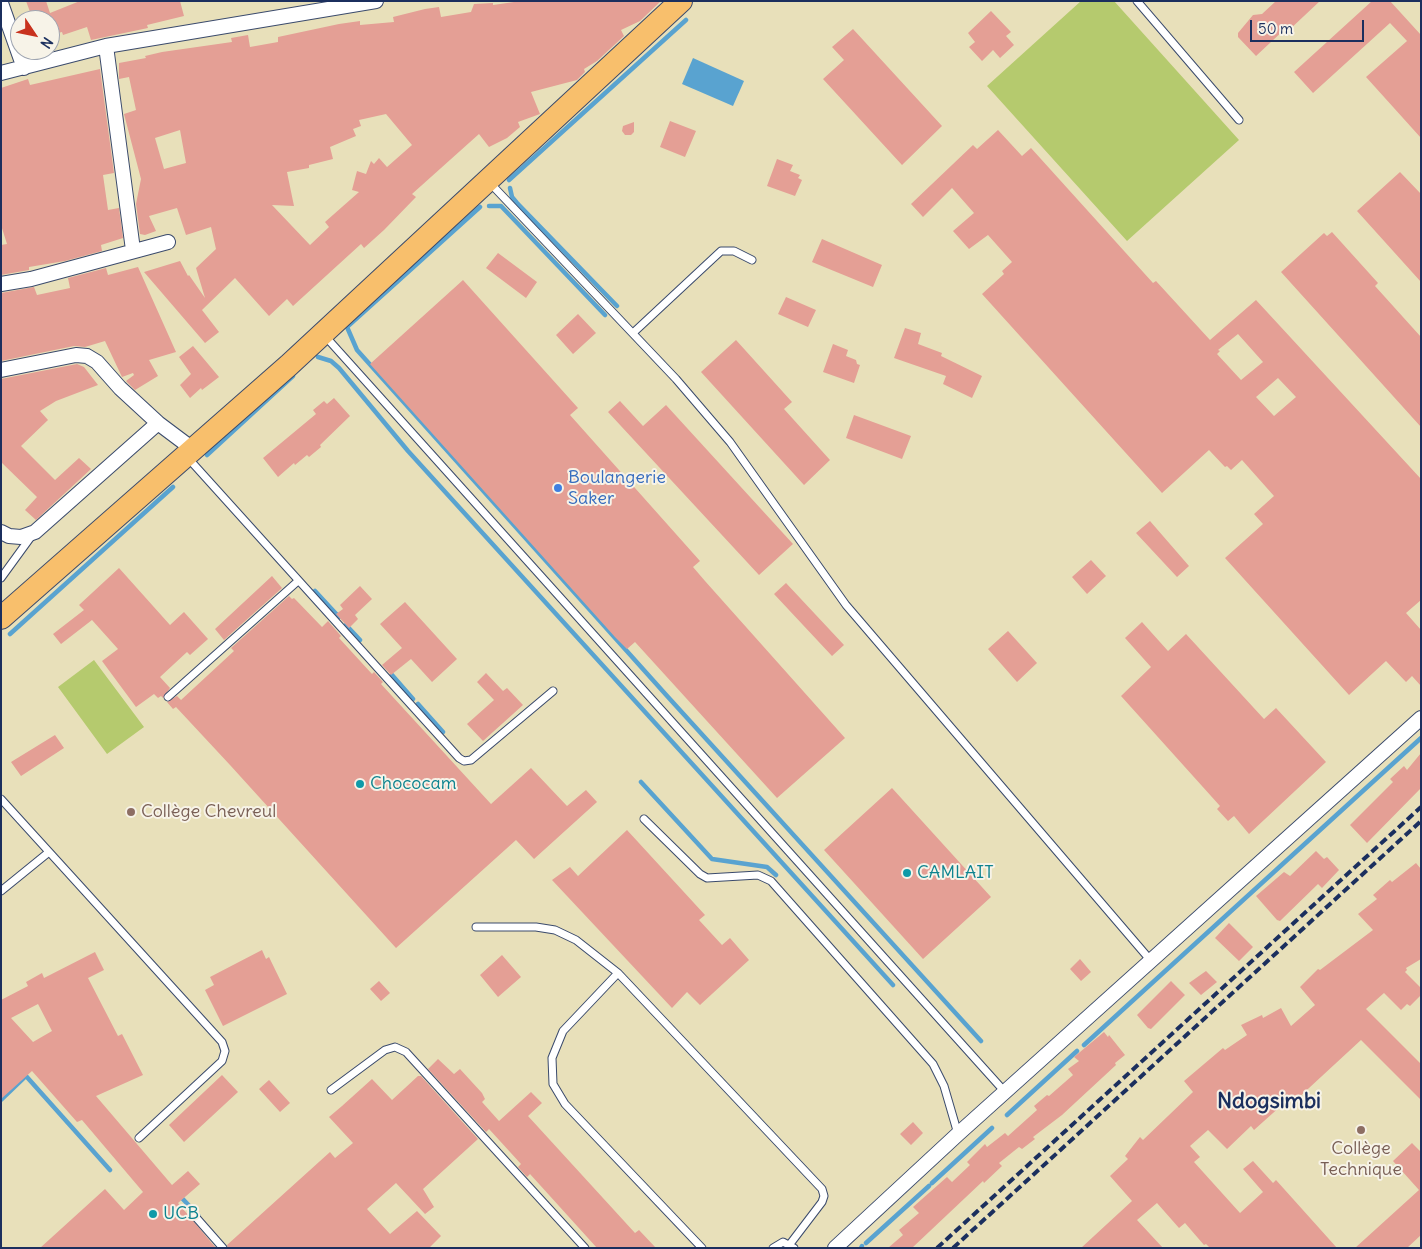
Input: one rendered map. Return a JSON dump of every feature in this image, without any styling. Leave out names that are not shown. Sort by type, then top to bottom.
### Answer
[{"type":"main road","points":[[1,618],[189,450],[323,334],[681,1]]},
{"type":"street","points":[[1,73],[106,46],[321,6],[376,1]]},
{"type":"street","points":[[1,3],[24,68]]},
{"type":"street","points":[[106,46],[133,250]]},
{"type":"street","points":[[1,284],[32,279],[168,242]]},
{"type":"street","points":[[1,370],[76,354],[87,356],[96,362],[120,388],[189,450]]},
{"type":"street","points":[[1,532],[9,536],[21,537],[34,532],[158,423]]},
{"type":"street","points":[[835,1248],[958,1134],[1152,962],[1421,718]]},
{"type":"lane","points":[[1137,1],[1239,120]]},
{"type":"lane","points":[[488,180],[676,379],[730,442],[825,578],[882,650],[1152,962]]},
{"type":"lane","points":[[633,334],[721,251],[734,251],[752,260]]},
{"type":"lane","points":[[323,334],[1005,1092]]},
{"type":"lane","points":[[189,450],[298,581],[459,758],[464,761],[471,760],[553,691]]},
{"type":"lane","points":[[1,578],[34,532]]},
{"type":"lane","points":[[168,697],[298,581]]},
{"type":"lane","points":[[1,799],[222,1042],[225,1051],[222,1061],[140,1138]]},
{"type":"lane","points":[[644,819],[700,874],[707,878],[758,875],[771,880],[933,1064],[944,1086],[958,1134]]},
{"type":"lane","points":[[1,891],[49,852]]},
{"type":"lane","points":[[476,927],[536,927],[555,930],[576,940],[618,973],[822,1189],[824,1196],[822,1202],[792,1246],[783,1242],[773,1248]]},
{"type":"lane","points":[[618,973],[563,1031],[552,1058],[553,1084],[565,1104],[702,1248]]},
{"type":"lane","points":[[331,1090],[385,1050],[395,1047],[406,1052],[585,1248]]},
{"type":"lane","points":[[193,1214],[223,1248]]},
{"type":"green space","points":[[1081,1],[1114,1],[1239,140],[1127,241],[987,86]]},
{"type":"green space","points":[[94,660],[144,727],[107,754],[58,687]]},
{"type":"water","points":[[693,58],[744,81],[733,106],[682,84]]},
{"type":"building","points":[[26,1],[46,1],[49,10],[29,10]]},
{"type":"building","points":[[80,1],[180,1],[184,16],[147,25],[148,28],[91,40],[87,27],[63,35],[62,32],[60,32],[60,10],[58,10]]},
{"type":"building","points":[[521,1],[661,1],[640,21],[621,30],[624,36],[597,61],[584,69],[585,72],[577,80],[531,92],[540,114],[518,122],[520,127],[507,138],[489,147],[479,134],[412,194],[416,197],[384,230],[364,248],[361,244],[293,306],[287,299],[269,316],[235,278],[202,310],[219,332],[205,343],[144,272],[180,261],[188,276],[205,298],[196,268],[216,249],[211,227],[186,235],[177,208],[149,216],[156,231],[145,235],[140,234],[136,204],[141,179],[124,114],[136,110],[129,77],[119,79],[119,63],[146,58],[145,56],[162,52],[232,42],[231,38],[248,35],[250,47],[278,42],[278,37],[339,24],[360,21],[360,25],[394,22],[393,17],[425,9],[439,7],[441,17],[471,12],[474,4],[493,3],[493,5]],"holes":[[[386,114],[412,145],[387,167],[379,158],[374,164],[371,161],[366,174],[357,171],[352,190],[359,192],[325,222],[329,227],[310,245],[272,205],[294,206],[287,172],[309,168],[309,165],[333,159],[330,147],[356,136],[353,129],[361,126],[359,120]],[[180,130],[186,163],[164,169],[155,138]]]},
{"type":"building","points":[[1276,1],[1320,1],[1288,31],[1286,28],[1256,56],[1238,37],[1238,33],[1253,15],[1262,14]]},
{"type":"building","points":[[1372,1],[1390,1],[1421,35],[1421,138],[1366,77],[1407,41],[1390,23],[1313,93],[1294,72]]},
{"type":"building","points":[[991,11],[1011,32],[1006,36],[1014,45],[1000,58],[993,50],[982,61],[969,47],[975,42],[968,33]]},
{"type":"building","points":[[853,29],[942,126],[902,165],[823,79],[844,60],[832,47]]},
{"type":"building","points":[[100,69],[114,173],[103,175],[108,210],[119,208],[123,238],[101,245],[102,251],[65,261],[29,267],[29,270],[1,275],[1,245],[7,244],[1,225],[1,88],[28,79],[30,85]]},
{"type":"building","points":[[670,121],[696,131],[685,157],[660,147]]},
{"type":"building","points":[[634,122],[634,132],[631,135],[625,135],[622,131],[623,126]]},
{"type":"building","points":[[998,130],[1022,156],[1031,148],[1153,283],[1156,281],[1210,340],[1256,300],[1421,479],[1421,600],[1406,613],[1421,630],[1421,686],[1412,676],[1406,682],[1386,661],[1349,695],[1225,558],[1263,524],[1254,514],[1274,496],[1242,460],[1231,470],[1227,466],[1225,467],[1209,450],[1162,493],[982,294],[1004,274],[1002,271],[1012,262],[988,235],[969,249],[953,231],[974,213],[952,188],[923,217],[911,204],[973,145],[977,149]],"holes":[[[1238,334],[1263,362],[1241,380],[1217,354],[1220,351],[1218,350]],[[1278,378],[1296,397],[1274,416],[1256,397]]]},
{"type":"building","points":[[777,159],[793,165],[790,171],[800,175],[798,178],[802,180],[795,196],[767,186]]},
{"type":"building","points":[[1400,172],[1421,194],[1421,282],[1357,211]]},
{"type":"building","points":[[1332,232],[1378,283],[1375,286],[1421,337],[1421,427],[1281,272],[1324,233],[1327,236]]},
{"type":"building","points":[[822,239],[882,265],[873,287],[812,262]]},
{"type":"building","points":[[498,253],[537,282],[526,298],[486,268]]},
{"type":"building","points":[[138,267],[176,352],[149,360],[158,376],[135,390],[126,381],[134,375],[133,373],[122,377],[105,341],[85,347],[74,346],[1,361],[1,293],[34,287],[37,295],[70,288],[68,278],[106,268],[108,275]]},
{"type":"building","name":"Boulangerie Saker","points":[[463,280],[578,408],[570,415],[700,561],[693,567],[845,738],[777,798],[635,642],[627,649],[615,637],[370,364]]},
{"type":"building","points":[[786,297],[816,310],[808,327],[778,314]]},
{"type":"building","points":[[578,314],[596,333],[573,354],[556,335]]},
{"type":"building","points":[[905,328],[921,333],[918,344],[942,353],[941,356],[982,376],[972,398],[943,384],[946,376],[894,358]]},
{"type":"building","points":[[736,340],[792,402],[784,409],[830,460],[804,485],[701,372]]},
{"type":"building","points":[[833,344],[848,350],[846,356],[856,360],[857,364],[860,365],[854,383],[823,372]]},
{"type":"building","points":[[193,346],[219,377],[202,390],[201,388],[190,398],[180,385],[191,374],[179,357]]},
{"type":"building","points":[[77,364],[84,367],[98,385],[56,401],[40,411],[48,420],[21,446],[55,480],[79,458],[91,469],[36,520],[25,510],[37,497],[1,462],[1,379]]},
{"type":"building","points":[[334,398],[350,416],[320,445],[321,447],[309,457],[307,455],[295,465],[294,463],[278,477],[263,458],[316,414],[313,410],[324,401],[327,404]]},
{"type":"building","points":[[620,401],[643,426],[666,405],[793,544],[759,575],[608,412]]},
{"type":"building","points":[[854,415],[911,436],[902,459],[846,438]]},
{"type":"building","points":[[1150,521],[1189,566],[1177,577],[1136,533]]},
{"type":"building","points":[[1091,560],[1106,576],[1087,594],[1072,577]]},
{"type":"building","points":[[119,568],[170,625],[184,612],[208,639],[190,655],[187,652],[160,677],[170,688],[163,698],[161,696],[158,698],[154,694],[136,707],[102,661],[118,649],[92,620],[61,644],[53,634],[84,610],[79,605]]},
{"type":"building","points":[[272,576],[282,588],[224,640],[215,629]]},
{"type":"building","points":[[786,583],[844,645],[832,656],[774,594]]},
{"type":"building","points":[[360,586],[372,599],[355,615],[358,619],[349,628],[336,614],[343,609],[340,605]]},
{"type":"building","name":"Chococam","points":[[289,596],[292,599],[294,598],[322,627],[328,621],[341,636],[339,638],[372,674],[374,672],[383,682],[381,684],[491,804],[531,768],[567,806],[586,790],[597,802],[534,859],[516,840],[396,948],[230,765],[176,707],[173,709],[167,702],[177,696],[181,700],[234,651],[231,648]]},
{"type":"building","points":[[405,602],[457,659],[432,682],[411,659],[391,675],[382,665],[402,648],[380,624]]},
{"type":"building","points":[[1142,622],[1168,651],[1186,634],[1264,719],[1276,708],[1326,762],[1249,834],[1234,816],[1228,821],[1217,809],[1220,806],[1121,696],[1151,667],[1125,638]]},
{"type":"building","points":[[1008,631],[1037,663],[1017,682],[988,649]]},
{"type":"building","points":[[486,673],[503,691],[507,688],[523,705],[483,741],[467,724],[494,700],[477,682]]},
{"type":"building","points":[[55,735],[64,748],[21,776],[11,762]]},
{"type":"building","points":[[1421,753],[1421,788],[1367,843],[1350,825],[1393,782],[1390,779],[1404,766],[1407,770]]},
{"type":"building","name":"CAMLAIT","points":[[892,788],[991,897],[923,959],[824,850]]},
{"type":"building","points":[[627,830],[705,915],[699,920],[722,945],[730,938],[749,960],[700,1005],[687,992],[672,1008],[552,880],[570,867],[578,876]]},
{"type":"building","points":[[1316,851],[1324,859],[1327,857],[1339,870],[1322,888],[1318,884],[1280,921],[1277,920],[1256,896],[1284,872],[1290,876]]},
{"type":"building","points":[[1416,863],[1421,869],[1421,959],[1406,968],[1405,972],[1421,988],[1421,995],[1410,1006],[1407,1004],[1401,1010],[1384,993],[1366,1009],[1421,1064],[1421,1100],[1361,1040],[1296,1100],[1292,1096],[1254,1130],[1251,1126],[1227,1149],[1208,1130],[1190,1146],[1200,1157],[1194,1162],[1240,1213],[1263,1192],[1243,1169],[1253,1161],[1273,1183],[1276,1180],[1337,1248],[1210,1248],[1206,1244],[1204,1245],[1185,1223],[1179,1228],[1157,1203],[1137,1220],[1163,1248],[1081,1248],[1132,1201],[1110,1176],[1128,1159],[1125,1156],[1140,1137],[1143,1140],[1193,1092],[1184,1081],[1223,1048],[1225,1050],[1247,1035],[1241,1025],[1262,1015],[1263,1018],[1281,1008],[1291,1026],[1315,1005],[1300,987],[1318,969],[1320,970],[1373,930],[1358,914],[1377,899],[1373,895],[1390,880],[1392,882]]},
{"type":"building","points":[[1229,923],[1253,947],[1239,961],[1215,938]]},
{"type":"building","points":[[262,950],[266,959],[269,957],[287,994],[223,1026],[205,990],[214,985],[210,977]]},
{"type":"building","points":[[95,952],[104,970],[88,978],[118,1036],[122,1034],[143,1075],[96,1096],[172,1185],[188,1171],[200,1184],[178,1203],[216,1248],[40,1248],[105,1189],[124,1210],[143,1192],[82,1120],[77,1122],[32,1071],[1,1099],[1,1000],[28,986],[26,982],[42,973],[44,978]],"holes":[[[38,1004],[52,1031],[33,1042],[11,1018]]]},
{"type":"building","points":[[502,955],[521,977],[498,997],[480,975]]},
{"type":"building","points":[[1080,959],[1091,972],[1081,981],[1070,969]]},
{"type":"building","points":[[1206,971],[1217,982],[1201,995],[1189,983]]},
{"type":"building","points":[[379,981],[390,993],[381,1001],[370,989]]},
{"type":"building","points":[[1171,981],[1185,995],[1151,1029],[1148,1028],[1137,1015]]},
{"type":"building","points":[[1104,1032],[1108,1037],[1109,1035],[1125,1055],[1115,1063],[1116,1065],[1062,1115],[1033,1137],[1035,1139],[1022,1149],[1019,1147],[999,1163],[1002,1166],[984,1183],[983,1181],[912,1248],[888,1248],[903,1235],[899,1230],[919,1213],[913,1207],[947,1177],[952,1182],[970,1165],[967,1162],[985,1144],[987,1147],[1005,1133],[1008,1136],[1037,1110],[1034,1106],[1047,1095],[1049,1096],[1073,1075],[1068,1069],[1079,1061],[1074,1057]]},
{"type":"building","points":[[438,1059],[454,1074],[460,1069],[482,1093],[485,1099],[482,1102],[499,1121],[531,1092],[542,1103],[528,1116],[635,1233],[639,1230],[656,1248],[597,1248],[530,1174],[527,1177],[518,1167],[521,1164],[489,1129],[486,1132],[428,1069]]},
{"type":"building","points":[[222,1075],[238,1092],[184,1142],[169,1125]]},
{"type":"building","points":[[418,1076],[421,1076],[478,1139],[423,1189],[434,1207],[425,1214],[396,1183],[367,1209],[390,1234],[417,1211],[441,1236],[429,1248],[228,1248],[227,1245],[330,1152],[335,1158],[353,1143],[329,1117],[372,1079],[392,1100]]},
{"type":"building","points":[[269,1080],[290,1103],[280,1112],[259,1089]]},
{"type":"building","points":[[913,1122],[923,1133],[911,1145],[900,1134]]},
{"type":"building","points":[[1412,1143],[1421,1152],[1421,1235],[1407,1248],[1355,1248],[1419,1190],[1393,1161]]},
{"type":"waterway","points":[[509,180],[686,20]]},
{"type":"waterway","points":[[510,188],[512,197],[517,203],[617,306]]},
{"type":"waterway","points":[[489,206],[501,206],[605,315]]},
{"type":"waterway","points":[[480,207],[347,327],[357,350],[668,697],[981,1041]]},
{"type":"waterway","points":[[318,357],[331,361],[339,368],[408,451],[893,985]]},
{"type":"waterway","points":[[207,455],[293,376]]},
{"type":"waterway","points":[[10,634],[173,487]]},
{"type":"waterway","points":[[315,591],[339,617]]},
{"type":"waterway","points":[[346,625],[360,640]]},
{"type":"waterway","points":[[392,675],[413,699]]},
{"type":"waterway","points":[[418,704],[443,732]]},
{"type":"waterway","points":[[1084,1045],[1421,738]]},
{"type":"waterway","points":[[641,782],[712,859],[767,867],[776,875]]},
{"type":"waterway","points":[[1007,1115],[1077,1051]]},
{"type":"waterway","points":[[1,1100],[26,1076],[110,1170]]},
{"type":"waterway","points":[[932,1183],[992,1128]]},
{"type":"waterway","points":[[866,1243],[929,1186]]},
{"type":"waterway","points":[[179,1195],[198,1215]]},
{"type":"railway","points":[[937,1248],[1421,807]]},
{"type":"railway","points":[[953,1248],[1421,821]]},
{"type":"place","name":"Boulangerie Saker","points":[[558,488]]},
{"type":"place","name":"Chococam","points":[[360,784]]},
{"type":"place","name":"Collège Chevreul","points":[[131,812]]},
{"type":"place","name":"CAMLAIT","points":[[907,873]]},
{"type":"place","name":"Collège Technique","points":[[1361,1130]]},
{"type":"place","name":"UCB","points":[[153,1214]]},
{"type":"district","name":"Ndogsimbi","points":[[1269,1102]]}]
